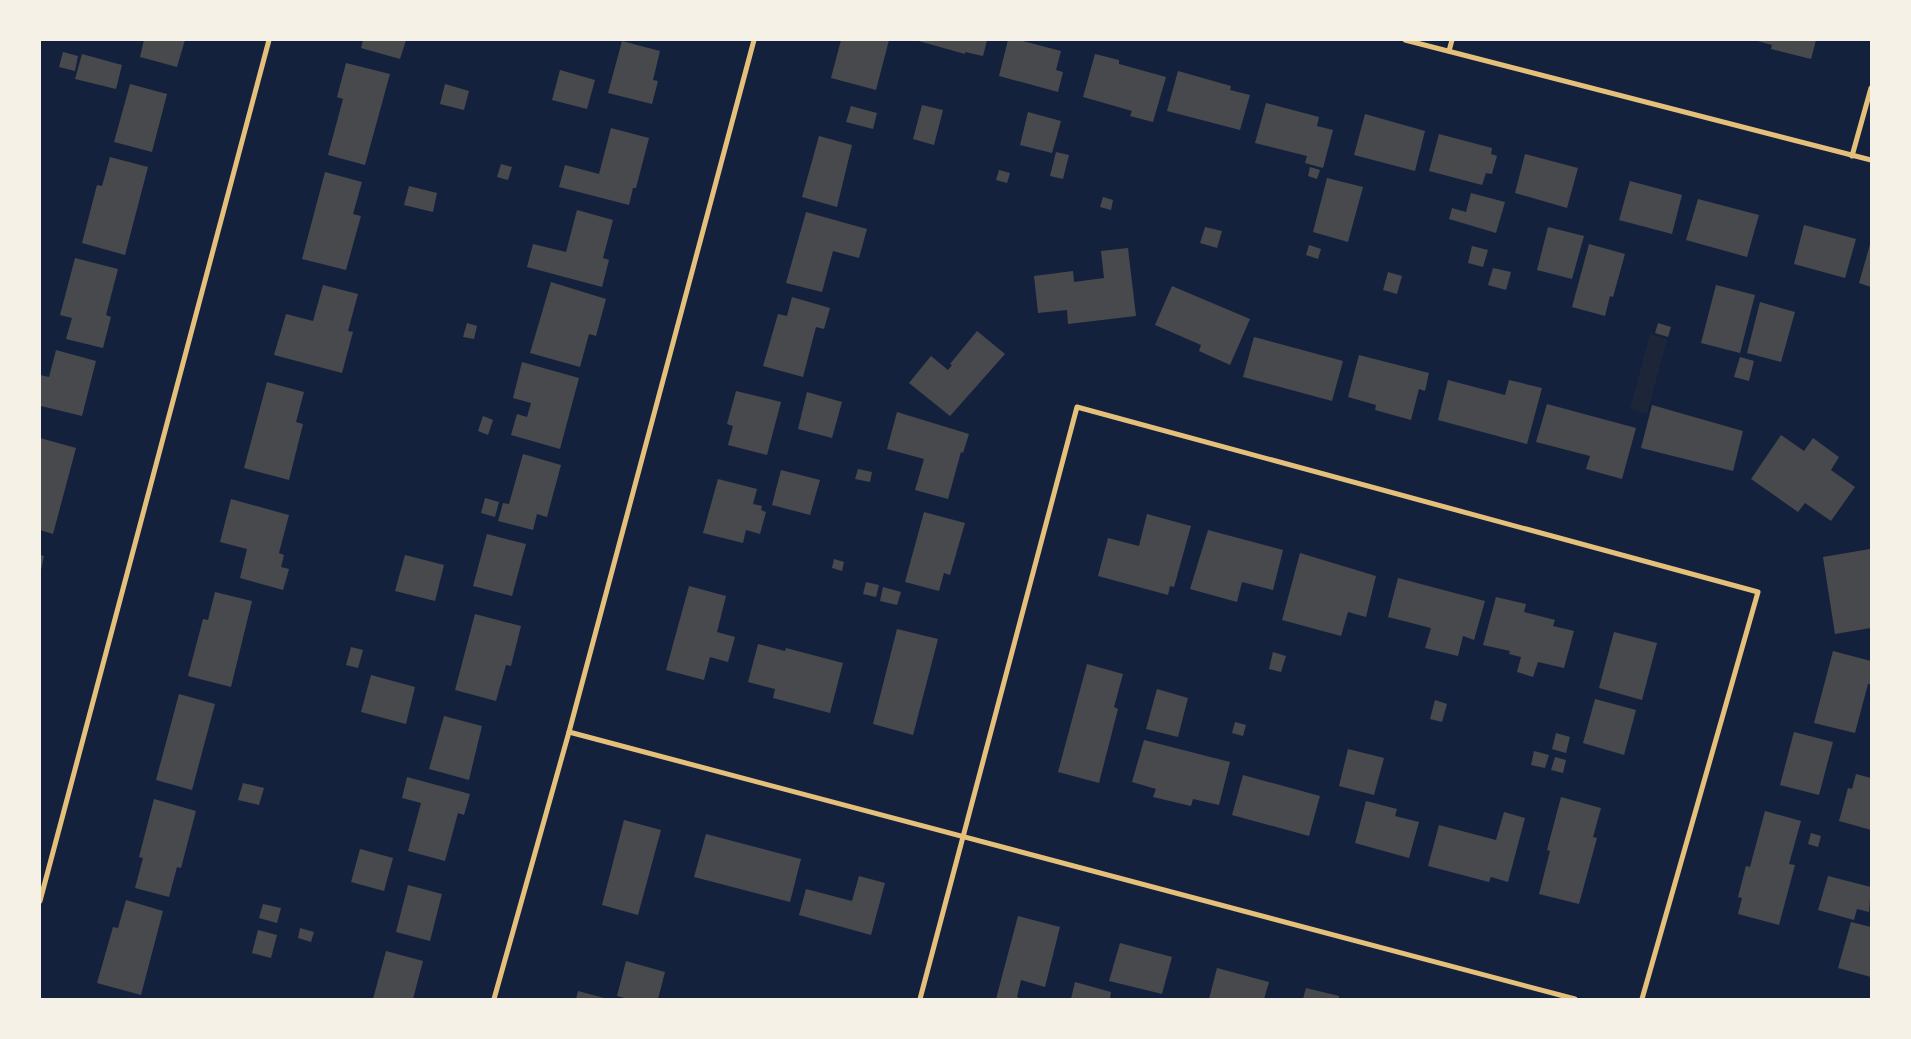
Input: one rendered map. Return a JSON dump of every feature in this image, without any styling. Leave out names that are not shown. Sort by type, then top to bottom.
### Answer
[{"type":"street","points":[[40,901],[270,40]]},
{"type":"street","points":[[494,999],[569,732],[754,40]]},
{"type":"street","points":[[1404,40],[1871,160]]},
{"type":"street","points":[[1449,51],[1452,40]]},
{"type":"street","points":[[1852,156],[1871,88]]},
{"type":"street","points":[[920,999],[1077,407],[1758,592],[1642,999]]},
{"type":"street","points":[[569,732],[963,835],[1575,999]]},
{"type":"shaded area","points":[[1650,334],[1667,339],[1647,414],[1630,409]]},
{"type":"building","points":[[144,40],[185,40],[177,67],[140,57]]},
{"type":"building","points":[[363,40],[406,40],[400,59],[361,48]]},
{"type":"building","points":[[841,40],[889,40],[876,90],[831,78]]},
{"type":"building","points":[[915,40],[987,40],[983,56],[965,52],[965,54]]},
{"type":"building","points":[[1008,40],[1019,40],[1061,51],[1056,70],[1063,72],[1058,92],[999,76]]},
{"type":"building","points":[[1754,40],[1816,40],[1811,59],[1771,49],[1772,45]]},
{"type":"building","points":[[622,41],[660,51],[653,80],[658,81],[652,104],[608,93]]},
{"type":"building","points":[[63,52],[78,56],[75,71],[59,67]]},
{"type":"building","points":[[82,54],[122,65],[116,89],[75,79]]},
{"type":"building","points":[[1095,54],[1119,60],[1119,64],[1166,77],[1153,122],[1130,116],[1132,111],[1083,97]]},
{"type":"building","points":[[346,63],[390,74],[365,165],[328,155],[343,99],[337,97]]},
{"type":"building","points":[[560,70],[595,80],[587,109],[552,100]]},
{"type":"building","points":[[1178,71],[1231,86],[1230,90],[1250,95],[1240,130],[1167,111]]},
{"type":"building","points":[[130,84],[167,94],[152,152],[114,142]]},
{"type":"building","points":[[445,84],[469,91],[464,110],[440,104]]},
{"type":"building","points":[[1266,103],[1319,117],[1317,126],[1333,130],[1323,168],[1305,163],[1307,156],[1255,143]]},
{"type":"building","points":[[922,105],[943,110],[934,145],[913,139]]},
{"type":"building","points":[[851,106],[877,113],[873,129],[846,122]]},
{"type":"building","points":[[1028,112],[1061,121],[1052,153],[1020,145]]},
{"type":"building","points":[[1365,114],[1425,131],[1415,171],[1354,155]]},
{"type":"building","points":[[611,128],[649,138],[636,188],[633,188],[629,205],[559,187],[565,165],[599,174]]},
{"type":"building","points":[[1439,134],[1492,148],[1491,154],[1497,156],[1492,174],[1486,173],[1482,185],[1429,171]]},
{"type":"building","points":[[819,136],[852,145],[837,207],[802,197]]},
{"type":"building","points":[[1056,152],[1069,155],[1063,179],[1050,176]]},
{"type":"building","points":[[1525,154],[1578,168],[1567,208],[1515,193]]},
{"type":"building","points":[[110,157],[148,167],[125,255],[82,243],[97,185],[102,186]]},
{"type":"building","points":[[501,164],[512,167],[508,180],[497,177]]},
{"type":"building","points":[[1310,167],[1320,170],[1317,179],[1308,176]]},
{"type":"building","points":[[999,170],[1010,173],[1007,183],[996,180]]},
{"type":"building","points":[[325,172],[362,182],[353,214],[361,216],[346,270],[302,259]]},
{"type":"building","points":[[1327,178],[1363,187],[1348,242],[1313,232]]},
{"type":"building","points":[[1630,181],[1682,195],[1672,234],[1619,220]]},
{"type":"building","points":[[409,186],[437,193],[433,212],[404,205]]},
{"type":"building","points":[[1471,193],[1505,202],[1496,233],[1449,219],[1452,208],[1466,212]]},
{"type":"building","points":[[1103,197],[1113,200],[1111,210],[1100,207]]},
{"type":"building","points":[[1698,199],[1759,215],[1747,257],[1686,240]]},
{"type":"building","points":[[577,210],[613,220],[603,258],[609,260],[602,287],[527,267],[533,244],[566,252]]},
{"type":"building","points":[[806,212],[867,229],[859,258],[833,251],[822,292],[786,283]]},
{"type":"building","points":[[1804,225],[1856,239],[1845,278],[1794,264]]},
{"type":"building","points":[[1205,227],[1222,231],[1217,248],[1200,243]]},
{"type":"building","points":[[1548,227],[1584,236],[1572,279],[1537,270]]},
{"type":"building","points":[[1871,241],[1871,287],[1859,283]]},
{"type":"building","points":[[1589,244],[1625,254],[1613,297],[1610,296],[1605,316],[1572,307]]},
{"type":"building","points":[[1309,245],[1321,249],[1318,259],[1306,255]]},
{"type":"building","points":[[1472,246],[1488,250],[1483,267],[1468,263]]},
{"type":"building","points":[[1128,248],[1136,316],[1068,324],[1067,310],[1038,313],[1034,276],[1073,271],[1074,282],[1104,278],[1101,251]]},
{"type":"building","points":[[75,258],[118,269],[106,315],[111,317],[103,348],[66,339],[72,318],[60,315]]},
{"type":"building","points":[[1493,268],[1511,272],[1506,290],[1488,285]]},
{"type":"building","points":[[1388,272],[1402,276],[1397,294],[1383,290]]},
{"type":"building","points":[[551,282],[606,299],[596,336],[589,334],[580,367],[530,353]]},
{"type":"building","points":[[323,285],[358,294],[348,331],[353,332],[342,373],[274,355],[286,314],[313,321]]},
{"type":"building","points":[[1716,285],[1755,295],[1740,353],[1701,343]]},
{"type":"building","points":[[1172,286],[1250,319],[1230,365],[1199,351],[1201,345],[1155,325]]},
{"type":"building","points":[[792,297],[830,308],[824,329],[816,327],[803,377],[763,366],[778,314],[787,316]]},
{"type":"building","points":[[1760,302],[1795,312],[1781,362],[1747,353]]},
{"type":"building","points":[[467,323],[477,326],[474,339],[463,337]]},
{"type":"building","points":[[1658,323],[1671,327],[1668,337],[1655,333]]},
{"type":"building","points":[[977,331],[1005,354],[950,416],[909,383],[931,356],[948,370],[952,365],[950,364]]},
{"type":"building","points":[[1254,337],[1343,361],[1332,401],[1243,377]]},
{"type":"building","points":[[56,350],[96,361],[82,416],[41,406],[40,375],[49,377]]},
{"type":"building","points":[[1359,355],[1429,373],[1425,391],[1419,389],[1411,420],[1375,410],[1376,405],[1348,397]]},
{"type":"building","points":[[1740,357],[1754,361],[1749,381],[1734,377]]},
{"type":"building","points":[[522,362],[579,378],[560,449],[511,435],[517,414],[527,417],[531,403],[513,398]]},
{"type":"building","points":[[1448,380],[1505,395],[1509,380],[1542,388],[1527,444],[1438,420]]},
{"type":"building","points":[[267,382],[304,392],[296,422],[303,424],[289,480],[244,468]]},
{"type":"building","points":[[736,391],[781,402],[767,455],[728,445],[733,426],[727,424]]},
{"type":"building","points":[[807,392],[842,402],[832,438],[798,429]]},
{"type":"building","points":[[1547,404],[1636,428],[1622,479],[1586,469],[1590,456],[1536,442]]},
{"type":"building","points":[[1652,405],[1743,431],[1733,471],[1641,448]]},
{"type":"building","points":[[897,412],[969,434],[963,453],[961,452],[948,499],[915,490],[924,459],[887,449]]},
{"type":"building","points":[[483,416],[493,420],[488,435],[478,431]]},
{"type":"building","points":[[1781,435],[1804,451],[1813,438],[1839,457],[1831,470],[1855,487],[1831,521],[1805,503],[1798,512],[1751,479]]},
{"type":"building","points":[[40,438],[76,448],[53,534],[40,530]]},
{"type":"building","points":[[523,454],[561,465],[547,517],[537,514],[533,530],[498,521],[503,503],[509,504]]},
{"type":"building","points":[[858,469],[872,472],[870,482],[855,479]]},
{"type":"building","points":[[781,470],[820,480],[810,515],[772,505]]},
{"type":"building","points":[[718,479],[757,489],[753,504],[762,506],[761,510],[766,512],[760,534],[746,530],[743,543],[703,533]]},
{"type":"building","points":[[485,498],[499,502],[495,517],[481,513]]},
{"type":"building","points":[[231,499],[289,515],[279,553],[284,555],[281,567],[289,569],[283,590],[240,578],[247,549],[220,542]]},
{"type":"building","points":[[924,512],[965,523],[950,575],[944,573],[939,591],[905,582]]},
{"type":"building","points":[[1147,514],[1191,526],[1174,587],[1170,586],[1168,595],[1098,576],[1108,538],[1139,546]]},
{"type":"building","points":[[1208,530],[1283,550],[1273,590],[1242,582],[1237,602],[1190,589]]},
{"type":"building","points":[[487,534],[526,544],[512,596],[473,586]]},
{"type":"building","points":[[1870,549],[1871,628],[1835,634],[1823,557]]},
{"type":"building","points":[[1300,553],[1376,576],[1366,617],[1348,612],[1341,636],[1282,620]]},
{"type":"building","points":[[40,555],[44,556],[41,570],[40,570]]},
{"type":"building","points":[[405,555],[444,565],[435,601],[395,591]]},
{"type":"building","points":[[834,559],[844,562],[842,571],[832,568]]},
{"type":"building","points":[[1398,578],[1485,601],[1474,640],[1463,636],[1458,656],[1425,648],[1431,628],[1388,617]]},
{"type":"building","points":[[866,582],[879,585],[876,597],[863,594]]},
{"type":"building","points":[[689,586],[726,596],[717,632],[735,637],[728,662],[710,657],[704,680],[666,670]]},
{"type":"building","points":[[883,587],[901,592],[897,605],[880,601]]},
{"type":"building","points":[[215,592],[252,601],[231,687],[188,676],[203,619],[208,620]]},
{"type":"building","points":[[1496,597],[1526,604],[1524,612],[1555,620],[1553,626],[1574,631],[1564,668],[1538,662],[1533,677],[1517,672],[1521,657],[1509,654],[1510,651],[1483,645]]},
{"type":"building","points":[[475,614],[521,626],[511,666],[506,665],[496,701],[455,690]]},
{"type":"building","points":[[897,629],[938,639],[913,735],[873,724]]},
{"type":"building","points":[[1614,632],[1657,643],[1642,700],[1599,688]]},
{"type":"building","points":[[758,644],[785,651],[786,648],[843,663],[830,713],[773,698],[775,689],[748,682]]},
{"type":"building","points":[[351,647],[363,650],[358,668],[346,665]]},
{"type":"building","points":[[1833,651],[1871,661],[1871,684],[1868,684],[1855,733],[1814,723]]},
{"type":"building","points":[[1273,652],[1286,656],[1281,672],[1269,669]]},
{"type":"building","points":[[1087,664],[1123,674],[1114,707],[1118,709],[1099,783],[1058,772]]},
{"type":"building","points":[[371,675],[415,687],[406,724],[361,712]]},
{"type":"building","points":[[1157,689],[1188,698],[1178,737],[1146,729]]},
{"type":"building","points":[[179,694],[215,704],[192,790],[156,780]]},
{"type":"building","points":[[1595,699],[1636,710],[1624,755],[1583,743]]},
{"type":"building","points":[[1435,700],[1447,704],[1442,722],[1430,719]]},
{"type":"building","points":[[444,716],[482,726],[469,780],[429,769]]},
{"type":"building","points":[[1235,722],[1246,725],[1243,736],[1232,733]]},
{"type":"building","points":[[1794,732],[1833,742],[1819,795],[1780,785]]},
{"type":"building","points":[[1556,733],[1570,737],[1566,753],[1552,749]]},
{"type":"building","points":[[1144,740],[1230,762],[1219,805],[1193,799],[1191,806],[1153,797],[1156,789],[1132,782]]},
{"type":"building","points":[[1348,749],[1384,758],[1374,795],[1339,786]]},
{"type":"building","points":[[1534,751],[1549,755],[1545,768],[1531,765]]},
{"type":"building","points":[[1555,757],[1566,760],[1563,773],[1551,770]]},
{"type":"building","points":[[1856,774],[1871,778],[1871,830],[1839,821],[1848,788],[1852,789]]},
{"type":"building","points":[[1243,775],[1320,796],[1309,836],[1232,815]]},
{"type":"building","points":[[407,777],[470,794],[464,815],[458,813],[445,861],[408,851],[421,803],[402,798]]},
{"type":"building","points":[[243,783],[264,788],[259,805],[238,800]]},
{"type":"building","points":[[1561,797],[1601,808],[1593,837],[1597,838],[1579,904],[1539,894],[1550,851],[1547,850]]},
{"type":"building","points":[[154,799],[196,811],[181,868],[177,867],[169,897],[135,888],[143,858],[139,857]]},
{"type":"building","points":[[1366,801],[1397,809],[1395,816],[1419,822],[1409,858],[1355,843]]},
{"type":"building","points":[[1765,811],[1801,821],[1789,864],[1795,865],[1779,925],[1738,914],[1742,898],[1738,897],[1746,866],[1750,867]]},
{"type":"building","points":[[1504,812],[1525,818],[1508,882],[1491,877],[1489,882],[1428,866],[1439,825],[1496,840]]},
{"type":"building","points":[[624,820],[661,830],[638,915],[602,905]]},
{"type":"building","points":[[1811,833],[1821,836],[1818,847],[1808,844]]},
{"type":"building","points":[[706,834],[801,859],[790,902],[694,877]]},
{"type":"building","points":[[360,849],[393,858],[384,891],[351,882]]},
{"type":"building","points":[[859,876],[885,883],[871,935],[799,915],[806,889],[852,901]]},
{"type":"building","points":[[1828,876],[1871,887],[1869,912],[1857,909],[1854,920],[1818,910]]},
{"type":"building","points":[[408,885],[442,894],[430,941],[396,932]]},
{"type":"building","points":[[126,900],[163,911],[141,995],[97,983],[113,927],[118,928]]},
{"type":"building","points":[[263,904],[281,908],[277,923],[259,918]]},
{"type":"building","points":[[1018,916],[1060,927],[1045,987],[1021,980],[1017,997],[1022,999],[996,999]]},
{"type":"building","points":[[1851,922],[1871,927],[1871,977],[1838,968]]},
{"type":"building","points":[[300,928],[314,932],[311,942],[298,938]]},
{"type":"building","points":[[258,930],[277,935],[271,958],[252,953]]},
{"type":"building","points":[[1120,943],[1172,957],[1162,994],[1109,981]]},
{"type":"building","points":[[386,951],[423,961],[413,999],[373,999]]},
{"type":"building","points":[[626,961],[665,972],[658,999],[629,999],[617,996]]},
{"type":"building","points":[[1217,968],[1269,982],[1264,999],[1209,999]]},
{"type":"building","points":[[1075,982],[1111,992],[1110,999],[1071,999]]},
{"type":"building","points":[[1306,988],[1339,996],[1339,999],[1303,999]]},
{"type":"building","points":[[578,991],[604,998],[576,999]]}]
